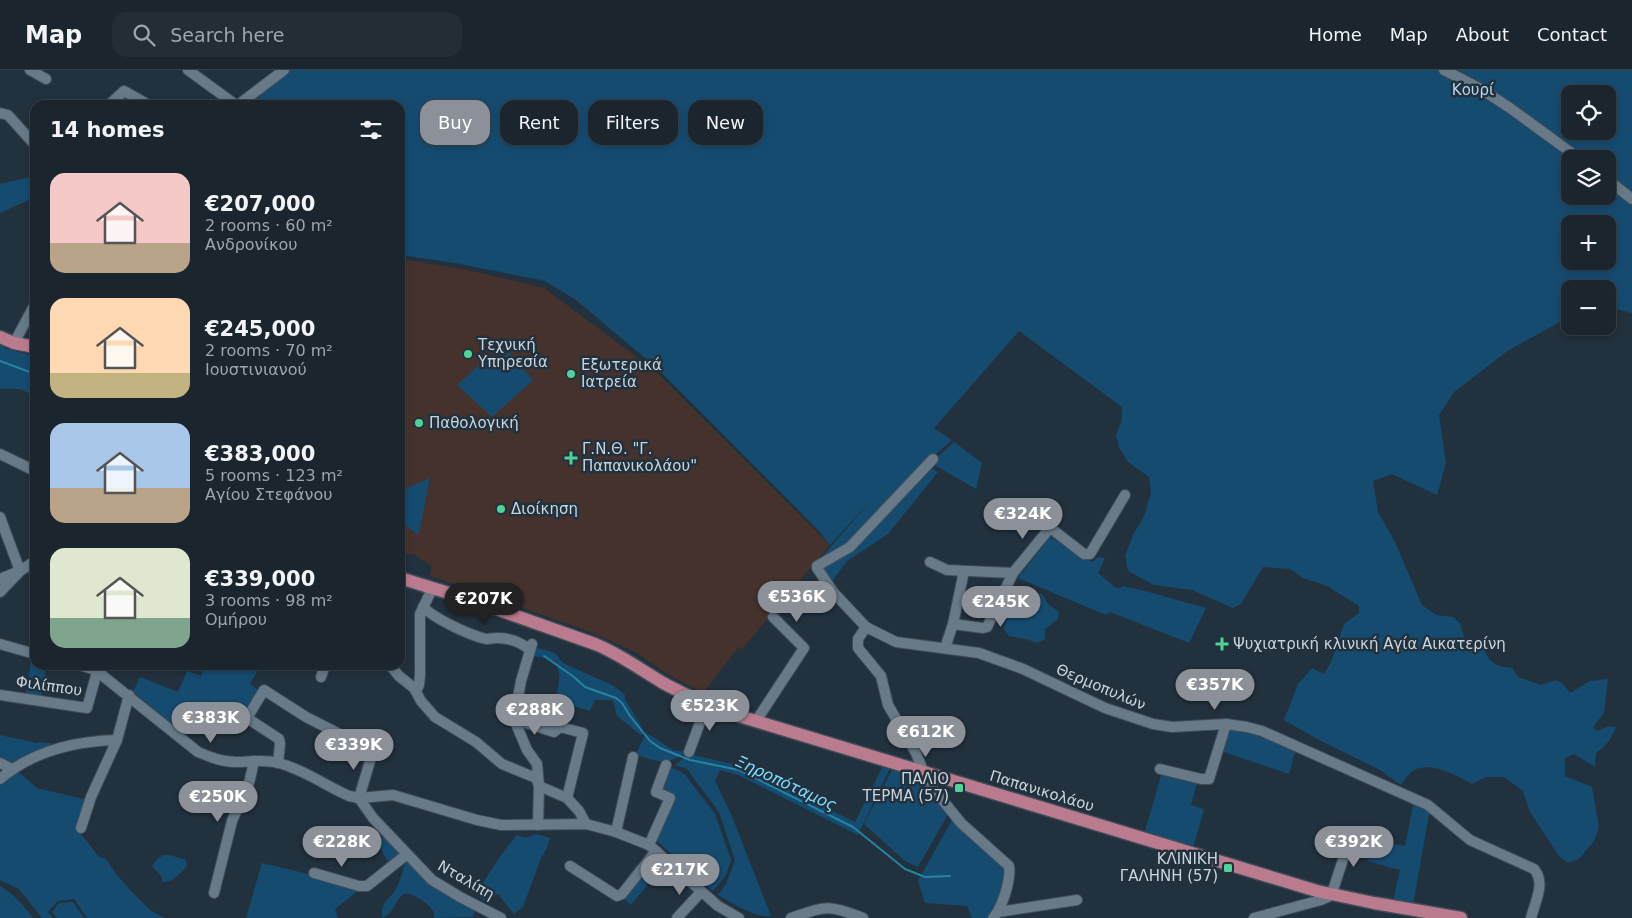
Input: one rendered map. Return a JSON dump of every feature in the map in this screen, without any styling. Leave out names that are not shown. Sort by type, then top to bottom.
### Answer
[{"type":"main road","points":[[0,337],[14,343],[30,346]]},
{"type":"main road","name":"Παπανικολάου","points":[[405,580],[468,599],[609,650],[665,684],[707,704],[756,721],[1331,894],[1461,918]]},
{"type":"street","points":[[30,70],[46,79]]},
{"type":"street","points":[[188,70],[230,100]]},
{"type":"street","points":[[244,100],[284,70]]},
{"type":"street","points":[[1444,70],[1481,89],[1568,150]]},
{"type":"street","points":[[114,100],[124,91],[140,100]]},
{"type":"street","points":[[0,113],[8,115],[30,139]]},
{"type":"street","points":[[1616,186],[1632,199]]},
{"type":"street","points":[[14,343],[30,313]]},
{"type":"street","points":[[0,454],[30,469]]},
{"type":"street","name":"Θερμοπυλών","points":[[933,459],[850,547],[817,566],[834,592],[866,627],[896,642],[979,653],[1023,670],[1105,708],[1153,724],[1172,727],[1226,724],[1247,727],[1262,732],[1428,805],[1470,840],[1534,869],[1538,874],[1540,884],[1531,918]]},
{"type":"street","points":[[953,624],[987,627],[1013,573],[1050,529],[1088,555],[1125,495]]},
{"type":"street","points":[[0,517],[20,571]]},
{"type":"street","points":[[930,562],[947,570],[1013,573]]},
{"type":"street","points":[[0,579],[20,571],[30,564]]},
{"type":"street","points":[[0,592],[20,571]]},
{"type":"street","points":[[945,648],[953,624],[964,571]]},
{"type":"street","points":[[416,691],[420,675],[420,619],[423,607],[432,589]]},
{"type":"street","points":[[423,607],[429,613],[472,635],[489,639],[504,638],[531,647],[519,689],[514,719],[527,750],[536,764],[539,786],[538,825]]},
{"type":"street","points":[[756,721],[804,648],[772,617]]},
{"type":"street","points":[[866,627],[858,639],[858,648],[881,676],[888,705],[916,753],[922,772],[930,786],[961,824],[1009,866],[1010,877],[996,915]]},
{"type":"street","points":[[0,644],[30,653]]},
{"type":"street","points":[[100,670],[198,752],[235,762],[278,763],[336,790],[359,798],[392,795],[477,820],[501,825],[586,824],[616,832],[653,848],[718,906],[739,918]]},
{"type":"street","name":"Φιλίππου","points":[[0,694],[87,708],[100,670]]},
{"type":"street","points":[[321,677],[323,670]]},
{"type":"street","points":[[394,670],[416,691],[421,701],[435,716],[476,742],[502,764],[536,778],[539,786],[567,798],[579,811],[586,824]]},
{"type":"street","points":[[278,763],[279,739],[247,718],[264,690],[306,717],[373,751],[359,798]]},
{"type":"street","points":[[81,828],[91,797],[117,740],[128,695]]},
{"type":"street","points":[[689,752],[707,704]]},
{"type":"street","points":[[514,719],[554,732],[560,727],[583,733],[567,798]]},
{"type":"street","points":[[1160,769],[1201,779],[1209,779],[1226,724]]},
{"type":"street","points":[[0,779],[12,769],[33,757],[66,746],[94,740],[117,740]]},
{"type":"street","points":[[616,832],[633,757]]},
{"type":"street","points":[[214,893],[234,812],[243,800],[254,761]]},
{"type":"street","points":[[0,763],[12,769]]},
{"type":"street","points":[[570,866],[617,896],[622,894],[653,848],[670,798],[656,792],[666,765]]},
{"type":"street","name":"Νταλίπη","points":[[359,798],[373,818],[432,880],[501,918]]},
{"type":"street","points":[[1254,918],[1326,898],[1331,894],[1352,832]]},
{"type":"street","points":[[314,873],[359,886],[367,886],[406,854]]},
{"type":"street","points":[[677,918],[701,892]]},
{"type":"street","points":[[996,915],[1077,900]]},
{"type":"street","points":[[791,918],[829,907],[863,918]]},
{"type":"shaded area","name":"Γ.Ν.Θ. \"Γ. Παπανικολάου\"","points":[[405,260],[463,269],[544,288],[654,370],[830,545],[742,649],[739,647],[737,649],[703,693],[669,675],[637,653],[609,640],[580,628],[430,576],[432,566],[413,554],[405,554]]},
{"type":"green space","name":"Κουρί","points":[[291,70],[1632,70],[1632,313],[1616,309],[1616,280],[1561,280],[1561,321],[1509,350],[1454,392],[1439,415],[1446,463],[1437,495],[1392,474],[1373,481],[1378,512],[1395,542],[1422,605],[1436,615],[1453,617],[1460,623],[1465,640],[1480,641],[1485,653],[1494,663],[1512,668],[1518,677],[1541,685],[1556,680],[1563,684],[1570,693],[1590,681],[1608,679],[1604,713],[1593,727],[1597,731],[1609,726],[1616,727],[1608,742],[1596,753],[1595,767],[1574,754],[1565,758],[1565,776],[1592,787],[1599,827],[1594,841],[1579,859],[1568,863],[1559,856],[1530,812],[1523,791],[1504,777],[1486,777],[1472,784],[1444,771],[1428,767],[1412,771],[1401,785],[1380,770],[1319,740],[1284,720],[1298,684],[1312,668],[1324,674],[1330,664],[1344,624],[1359,613],[1359,606],[1327,586],[1303,578],[1290,569],[1263,567],[1241,604],[1233,608],[1192,590],[1154,585],[1128,571],[1125,556],[1133,535],[1144,516],[1151,493],[1149,477],[1128,462],[1119,447],[1116,435],[1122,419],[1122,407],[1019,331],[934,428],[952,440],[929,460],[849,545],[821,558],[873,498],[830,545],[819,531],[657,368],[576,300],[545,281],[455,263],[405,256],[405,100],[254,100]]},
{"type":"green space","points":[[30,177],[30,199],[0,213],[0,184]]},
{"type":"green space","points":[[0,344],[6,349],[30,355],[30,394],[20,389],[0,389]]},
{"type":"green space","points":[[510,353],[532,379],[531,382],[491,416],[457,385],[489,356]]},
{"type":"green space","points":[[954,442],[982,463],[976,489],[931,463]]},
{"type":"green space","points":[[928,465],[938,472],[888,534],[847,561],[830,584],[819,567],[851,549]]},
{"type":"green space","points":[[430,478],[419,533],[417,534],[405,525],[405,489]]},
{"type":"green space","points":[[1050,537],[1092,562],[1098,557],[1105,558],[1098,573],[1116,588],[1123,586],[1206,608],[1189,643],[1110,612],[1106,615],[1018,578]]},
{"type":"green space","points":[[1025,592],[1042,594],[1048,604],[1059,612],[1058,619],[1045,629],[1045,639],[1037,643],[1009,636],[1003,628],[1007,619],[1000,608],[1008,595]]},
{"type":"green space","points":[[532,646],[555,653],[563,663],[614,686],[625,695],[625,699],[643,730],[642,736],[617,716],[613,700],[595,700],[590,711],[555,700],[558,691],[558,669],[551,660],[529,655]]},
{"type":"green space","points":[[30,667],[30,670],[46,670],[41,697],[26,693]]},
{"type":"green space","points":[[204,670],[258,670],[250,684],[260,691],[244,715],[209,701],[187,736],[133,692],[140,677],[178,692],[187,671],[201,676]]},
{"type":"green space","points":[[1229,727],[1259,733],[1296,748],[1289,774],[1221,751]]},
{"type":"green space","points":[[645,732],[673,750],[686,752],[679,757],[667,761],[656,761],[635,755]]},
{"type":"green space","points":[[0,735],[37,743],[61,745],[12,767],[0,762]]},
{"type":"green space","points":[[689,754],[742,766],[855,822],[884,764],[891,766],[858,835],[738,775],[720,770],[715,781],[731,814],[771,916],[765,916],[744,909],[718,895],[726,884],[735,860],[719,812],[687,769],[675,765]]},
{"type":"green space","points":[[668,767],[678,770],[686,776],[715,814],[731,860],[726,875],[713,891],[658,842],[654,841],[667,814],[661,790]]},
{"type":"green space","points":[[893,768],[922,776],[948,814],[918,867],[905,861],[864,824]]},
{"type":"green space","points":[[16,770],[37,788],[87,800],[78,830],[99,857],[106,859],[131,891],[150,910],[164,918],[87,918],[74,899],[58,901],[48,912],[53,918],[42,918],[19,889],[0,880],[0,785]]},
{"type":"green space","points":[[1162,772],[1197,783],[1191,805],[1204,809],[1193,848],[1145,831]]},
{"type":"green space","points":[[1414,800],[1430,809],[1413,905],[1393,901],[1400,870],[1367,861],[1373,840],[1405,846]]},
{"type":"green space","points":[[952,820],[1005,869],[998,901],[987,918],[972,918],[967,906],[925,903],[918,881]]},
{"type":"green space","points":[[536,834],[550,838],[523,907],[514,914],[498,894],[487,902],[479,897],[479,889],[501,855],[517,835],[525,838]]},
{"type":"green space","points":[[384,835],[399,854],[388,862],[378,844]]},
{"type":"green space","points":[[164,855],[186,860],[187,866],[173,879],[162,882],[162,877],[152,866],[157,859]]},
{"type":"green space","points":[[655,858],[664,865],[631,905],[622,897]]},
{"type":"green space","points":[[406,861],[431,885],[475,910],[473,917],[434,918],[434,912],[425,903],[405,893],[390,913],[382,918],[384,904],[395,891]]},
{"type":"green space","points":[[262,863],[363,887],[335,909],[338,918],[246,918]]},
{"type":"green space","points":[[0,886],[18,900],[33,918],[0,918]]},
{"type":"green space","points":[[73,902],[84,918],[57,918],[52,912],[59,903]]},
{"type":"waterway","name":"Ξηροπόταμος","points":[[0,361],[30,372]]},
{"type":"waterway","name":"Ξηροπόταμος","points":[[544,656],[585,687],[616,698],[622,703],[650,741],[660,748],[690,760],[739,770],[853,827],[905,869],[925,877],[950,876]]},
{"type":"place","name":"Τεχνική Υπηρεσία","points":[[468,354]]},
{"type":"place","name":"Εξωτερικά Ιατρεία","points":[[571,374]]},
{"type":"place","name":"Παθολογική","points":[[419,423]]},
{"type":"place","name":"Γ.Ν.Θ. \"Γ. Παπανικολάου\"","points":[[571,458]]},
{"type":"place","name":"Διοίκηση","points":[[501,509]]},
{"type":"place","name":"Ψυχιατρική κλινική Αγία Αικατερίνη","points":[[1222,644]]},
{"type":"place","name":"ΠΑΛΙΟ ΤΕΡΜΑ (57)","points":[[959,788]]},
{"type":"place","name":"ΚΛΙΝΙΚΗ ΓΑΛΗΝΗ (57)","points":[[1228,868]]}]
